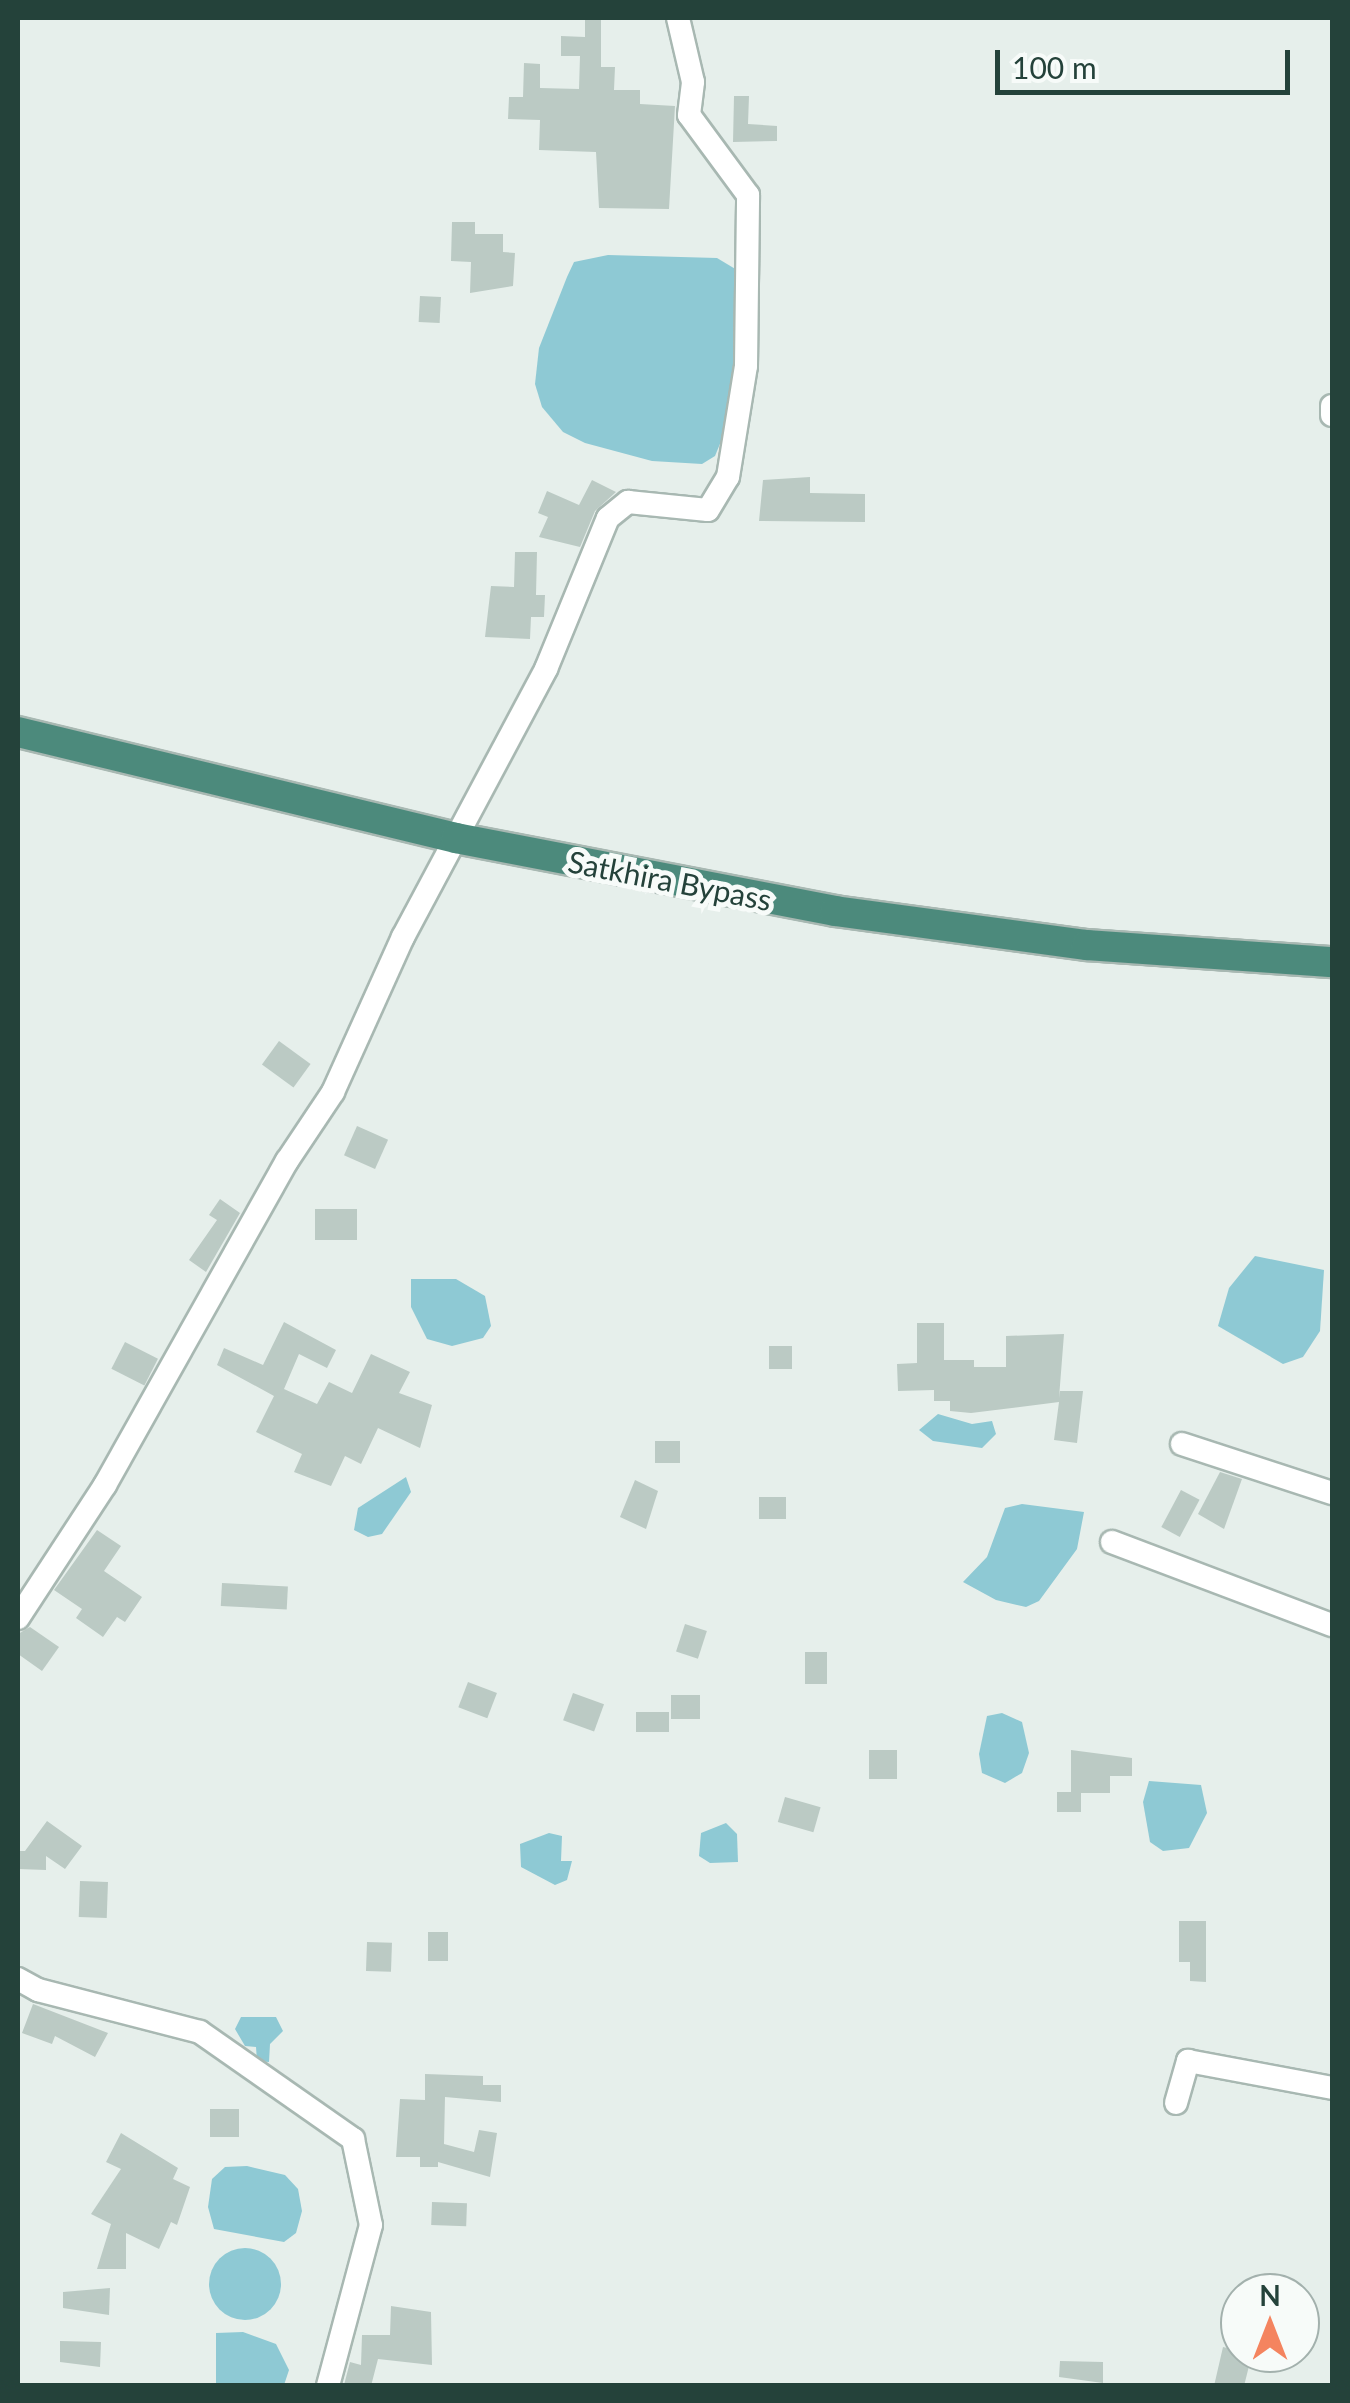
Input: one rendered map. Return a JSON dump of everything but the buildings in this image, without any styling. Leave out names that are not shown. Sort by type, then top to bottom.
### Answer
[{"type":"highway","name":"Satkhira Bypass","points":[[18,732],[456,838],[835,911],[1086,945],[1332,962]]},
{"type":"street","points":[[18,1618],[105,1485],[333,1092],[402,937],[546,668],[614,509],[642,502],[708,510],[728,477],[746,366],[748,195],[689,115],[693,82],[678,18]]},
{"type":"street","points":[[1332,406],[1332,415]]},
{"type":"street","points":[[1182,1444],[1332,1492]]},
{"type":"street","points":[[1112,1542],[1332,1625]]},
{"type":"street","points":[[18,1979],[200,2032],[353,2139],[371,2225],[328,2386]]},
{"type":"street","points":[[1176,2103],[1188,2061],[1332,2088]]},
{"type":"water","points":[[608,255],[717,258],[737,270],[737,336],[724,434],[715,456],[702,464],[652,461],[585,443],[563,432],[542,407],[535,384],[539,348],[567,277],[574,262]]},
{"type":"water","points":[[1255,1256],[1324,1270],[1320,1331],[1303,1357],[1283,1364],[1218,1326],[1229,1288]]},
{"type":"water","points":[[411,1279],[456,1279],[485,1296],[491,1326],[483,1338],[452,1346],[427,1339],[411,1307]]},
{"type":"water","points":[[938,1414],[972,1424],[992,1421],[996,1434],[982,1448],[933,1441],[919,1430]]},
{"type":"water","points":[[406,1477],[411,1492],[382,1534],[368,1537],[354,1530],[358,1508]]},
{"type":"water","points":[[1022,1504],[1084,1512],[1077,1549],[1039,1601],[1026,1607],[996,1600],[963,1582],[987,1557],[1005,1508]]},
{"type":"water","points":[[1002,1713],[1022,1722],[1029,1753],[1022,1773],[1005,1783],[982,1773],[979,1754],[987,1716]]},
{"type":"water","points":[[1149,1781],[1201,1785],[1207,1813],[1189,1848],[1163,1851],[1150,1842],[1143,1802]]},
{"type":"water","points":[[726,1823],[737,1834],[738,1862],[710,1863],[699,1856],[701,1833]]},
{"type":"water","points":[[549,1833],[562,1836],[561,1861],[572,1861],[567,1880],[555,1885],[521,1867],[520,1844]]},
{"type":"water","points":[[241,2017],[276,2017],[283,2031],[270,2044],[269,2062],[257,2061],[256,2047],[245,2046],[235,2029]]},
{"type":"water","points":[[247,2166],[285,2175],[298,2189],[302,2211],[296,2233],[284,2242],[214,2229],[208,2207],[212,2179],[225,2167]]},
{"type":"water","points":[[245,2248],[259,2250],[271,2258],[279,2270],[279,2298],[271,2310],[259,2318],[245,2320],[231,2318],[219,2310],[211,2298],[209,2284],[211,2270],[219,2258],[231,2250]]},
{"type":"water","points":[[243,2332],[276,2344],[289,2370],[284,2385],[216,2385],[216,2333]]}]
